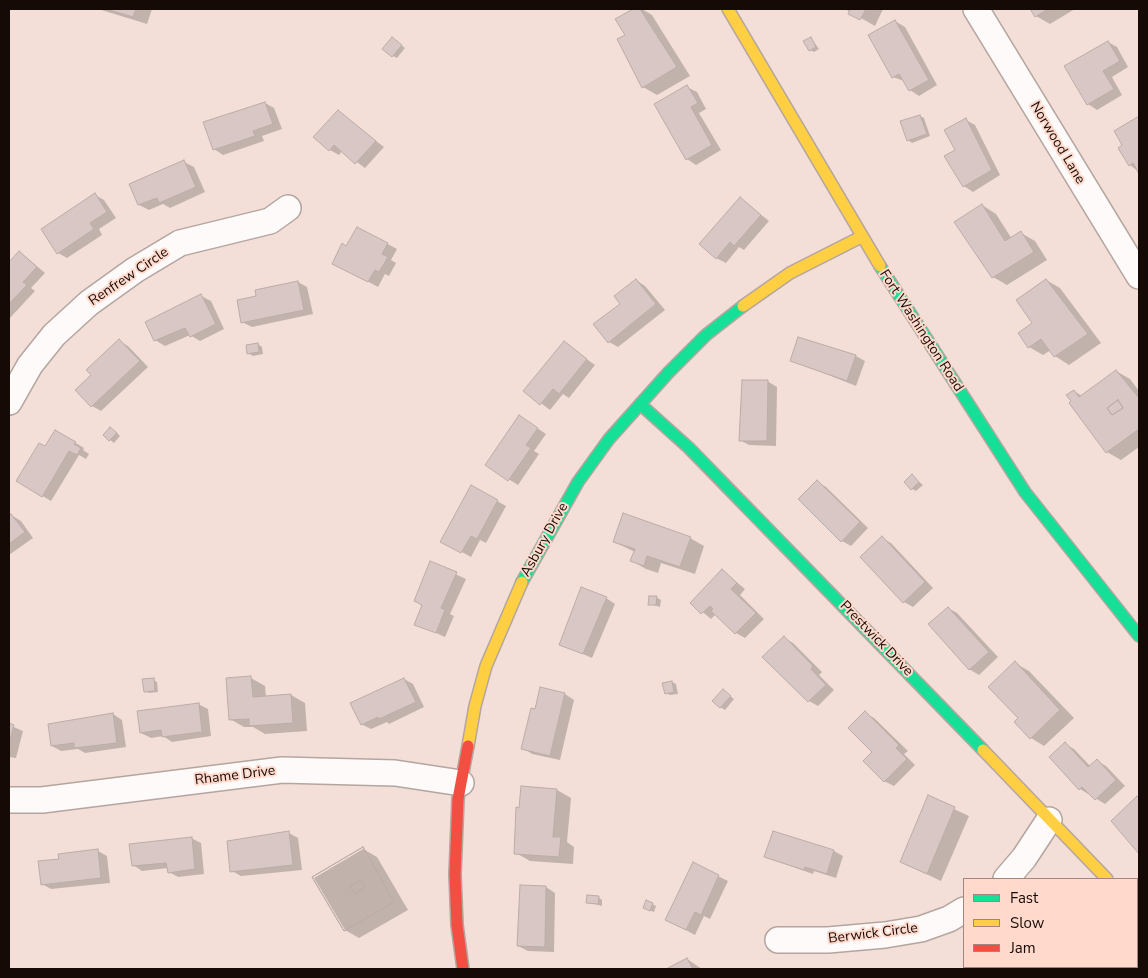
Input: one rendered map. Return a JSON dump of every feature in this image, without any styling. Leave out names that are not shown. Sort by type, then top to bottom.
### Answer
[{"type":"street","name":"Fort Washington Road","points":[[728,9],[861,237],[1025,492],[1139,636]]},
{"type":"street","name":"Norwood Lane","points":[[976,9],[1139,276]]},
{"type":"street","name":"Renfrew Circle","points":[[9,402],[30,365],[54,335],[89,303],[135,270],[180,243],[270,220],[288,208]]},
{"type":"street","name":"Asbury Drive","points":[[462,969],[457,926],[455,874],[458,800],[475,706],[486,666],[512,603],[544,538],[578,482],[610,439],[640,404],[706,335],[745,304],[790,273],[861,237]]},
{"type":"street","name":"Prestwick Drive","points":[[640,404],[689,448],[778,538],[1106,878]]},
{"type":"street","name":"Rhame Drive","points":[[9,800],[42,800],[282,770],[395,773],[461,783]]},
{"type":"street","points":[[1007,878],[1024,858],[1049,820]]},
{"type":"street","name":"Berwick Circle","points":[[778,940],[828,940],[921,930],[949,919],[963,911]]},
{"type":"building","points":[[106,9],[136,9],[133,17]]},
{"type":"building","points":[[633,9],[640,9],[677,67],[642,88],[617,39],[625,35],[615,19]]},
{"type":"building","points":[[850,9],[866,9],[860,20],[848,14]]},
{"type":"building","points":[[1030,9],[1048,9],[1035,17]]},
{"type":"building","points":[[895,20],[929,80],[909,91],[899,74],[892,78],[868,35]]},
{"type":"building","points":[[392,37],[402,45],[392,57],[382,49]]},
{"type":"building","points":[[811,37],[816,47],[809,51],[803,41]]},
{"type":"building","points":[[1108,41],[1120,61],[1103,71],[1114,89],[1087,105],[1064,66]]},
{"type":"building","points":[[687,85],[698,103],[691,107],[712,145],[686,160],[654,104]]},
{"type":"building","points":[[265,102],[273,124],[253,131],[255,136],[213,150],[203,122]]},
{"type":"building","points":[[338,110],[376,141],[355,164],[334,145],[329,151],[313,137]]},
{"type":"building","points":[[920,115],[927,134],[907,141],[900,121]]},
{"type":"building","points":[[1139,116],[1139,174],[1133,163],[1129,166],[1118,148],[1122,145],[1114,131]]},
{"type":"building","points":[[966,118],[992,170],[963,187],[944,156],[955,150],[944,130]]},
{"type":"building","points":[[184,160],[196,187],[159,203],[157,198],[138,205],[129,184]]},
{"type":"building","points":[[95,193],[107,212],[90,223],[94,229],[57,254],[41,229]]},
{"type":"building","points":[[740,197],[761,215],[734,246],[730,242],[716,259],[699,244]]},
{"type":"building","points":[[982,204],[1005,241],[1021,231],[1034,252],[992,278],[954,222]]},
{"type":"building","points":[[357,227],[388,243],[382,254],[388,257],[379,272],[375,270],[368,282],[332,264],[342,243],[346,246]]},
{"type":"building","points":[[19,251],[37,267],[23,282],[27,285],[9,304],[9,262]]},
{"type":"building","points":[[636,279],[656,304],[608,343],[593,324],[620,304],[614,296]]},
{"type":"building","points":[[1046,279],[1088,334],[1054,357],[1041,339],[1028,348],[1018,333],[1032,323],[1016,300]]},
{"type":"building","points":[[298,281],[304,310],[241,323],[237,300],[256,296],[255,290]]},
{"type":"building","points":[[201,294],[216,324],[190,337],[185,328],[154,341],[145,322]]},
{"type":"building","points":[[798,337],[856,355],[847,381],[790,361]]},
{"type":"building","points":[[119,339],[140,361],[91,407],[75,390],[91,375],[86,370]]},
{"type":"building","points":[[564,341],[587,359],[559,394],[553,389],[540,405],[523,391]]},
{"type":"building","points":[[258,343],[259,352],[247,354],[246,345]]},
{"type":"building","points":[[1116,370],[1139,398],[1139,429],[1106,453],[1069,403],[1071,401],[1066,395],[1074,390],[1079,397]],"holes":[[[1118,400],[1123,408],[1112,415],[1107,408]]]},
{"type":"building","points":[[742,380],[768,380],[767,441],[739,441]]},
{"type":"building","points":[[1118,400],[1123,408],[1112,415],[1107,408]]},
{"type":"building","points":[[519,415],[538,428],[526,445],[531,448],[508,481],[485,465]]},
{"type":"building","points":[[110,427],[117,433],[109,441],[103,435]]},
{"type":"building","points":[[55,430],[76,442],[74,444],[81,448],[77,455],[69,451],[42,497],[16,481],[39,443],[45,446]]},
{"type":"building","points":[[912,474],[919,482],[911,490],[904,482]]},
{"type":"building","points":[[817,480],[860,522],[841,542],[798,499]]},
{"type":"building","points":[[471,485],[498,500],[477,539],[471,536],[461,553],[440,542]]},
{"type":"building","points":[[623,513],[691,537],[680,567],[647,556],[644,566],[630,561],[635,549],[613,542]]},
{"type":"building","points":[[11,514],[25,532],[9,544],[9,516]]},
{"type":"building","points":[[882,536],[925,582],[903,603],[860,557]]},
{"type":"building","points":[[430,561],[457,572],[441,608],[445,610],[436,633],[414,625],[422,605],[414,601]]},
{"type":"building","points":[[722,569],[737,583],[731,589],[756,613],[735,634],[711,611],[713,609],[710,606],[701,614],[690,603]]},
{"type":"building","points":[[581,587],[607,597],[583,654],[559,645]]},
{"type":"building","points":[[649,596],[657,596],[656,605],[648,605]]},
{"type":"building","points":[[948,607],[989,652],[969,670],[928,624]]},
{"type":"building","points":[[784,636],[813,666],[811,669],[826,685],[808,702],[762,657]]},
{"type":"building","points":[[1015,661],[1060,710],[1030,739],[1014,722],[1018,718],[988,687]]},
{"type":"building","points":[[251,676],[253,697],[291,694],[293,723],[249,726],[249,719],[229,720],[226,678]]},
{"type":"building","points":[[154,678],[155,691],[144,692],[142,679]]},
{"type":"building","points":[[404,678],[416,702],[361,725],[350,703]]},
{"type":"building","points":[[672,681],[674,692],[665,694],[662,683]]},
{"type":"building","points":[[540,687],[565,693],[550,756],[521,749],[531,708],[535,709]]},
{"type":"building","points":[[723,689],[731,696],[720,708],[712,701]]},
{"type":"building","points":[[199,703],[202,732],[162,737],[161,730],[140,733],[137,711]]},
{"type":"building","points":[[865,711],[899,745],[896,748],[907,759],[884,782],[863,761],[872,752],[848,728]]},
{"type":"building","points":[[113,713],[117,743],[74,748],[74,743],[51,746],[48,724]]},
{"type":"building","points":[[9,723],[14,725],[9,745]]},
{"type":"building","points":[[1065,742],[1088,767],[1097,759],[1116,780],[1095,800],[1082,787],[1079,790],[1049,757]]},
{"type":"building","points":[[521,786],[557,789],[553,837],[561,837],[559,857],[514,854],[516,807],[519,808]]},
{"type":"building","points":[[928,795],[955,807],[927,874],[900,862]]},
{"type":"building","points":[[1137,796],[1139,798],[1139,854],[1111,821]]},
{"type":"building","points":[[289,831],[293,865],[230,872],[227,841]]},
{"type":"building","points":[[773,831],[834,850],[827,874],[805,867],[804,870],[764,857]]},
{"type":"building","points":[[192,837],[195,869],[168,873],[166,863],[132,866],[129,844]]},
{"type":"building","points":[[363,847],[394,902],[344,931],[312,877]],"holes":[[[361,880],[365,888],[354,894],[350,886]]]},
{"type":"building","points":[[363,847],[394,902],[344,931],[312,877]],"holes":[[[361,880],[365,888],[354,894],[350,886]]]},
{"type":"building","points":[[98,849],[101,878],[41,885],[38,861],[59,859],[58,854]]},
{"type":"building","points":[[693,862],[719,875],[701,915],[695,912],[686,930],[665,920]]},
{"type":"building","points":[[520,885],[546,886],[545,947],[517,946]]},
{"type":"building","points":[[587,895],[599,896],[598,904],[586,903]]},
{"type":"building","points":[[646,900],[653,903],[650,911],[643,908]]},
{"type":"building","points":[[687,958],[693,969],[666,969]]},
{"type":"building","points":[[986,968],[986,969],[963,969]]},
{"type":"traffic: fast","points":[[880,266],[1025,492],[1139,636]]},
{"type":"traffic: fast","points":[[522,582],[578,482],[609,439],[668,373],[706,335],[743,306]]},
{"type":"traffic: fast","points":[[640,404],[689,448],[983,750]]},
{"type":"traffic: slow","points":[[728,9],[880,266]]},
{"type":"traffic: slow","points":[[743,306],[790,273],[861,237]]},
{"type":"traffic: slow","points":[[468,746],[475,706],[486,666],[522,582]]},
{"type":"traffic: slow","points":[[983,750],[1106,878]]},
{"type":"traffic: jam","points":[[463,969],[457,925],[455,874],[458,799],[468,746]]}]
